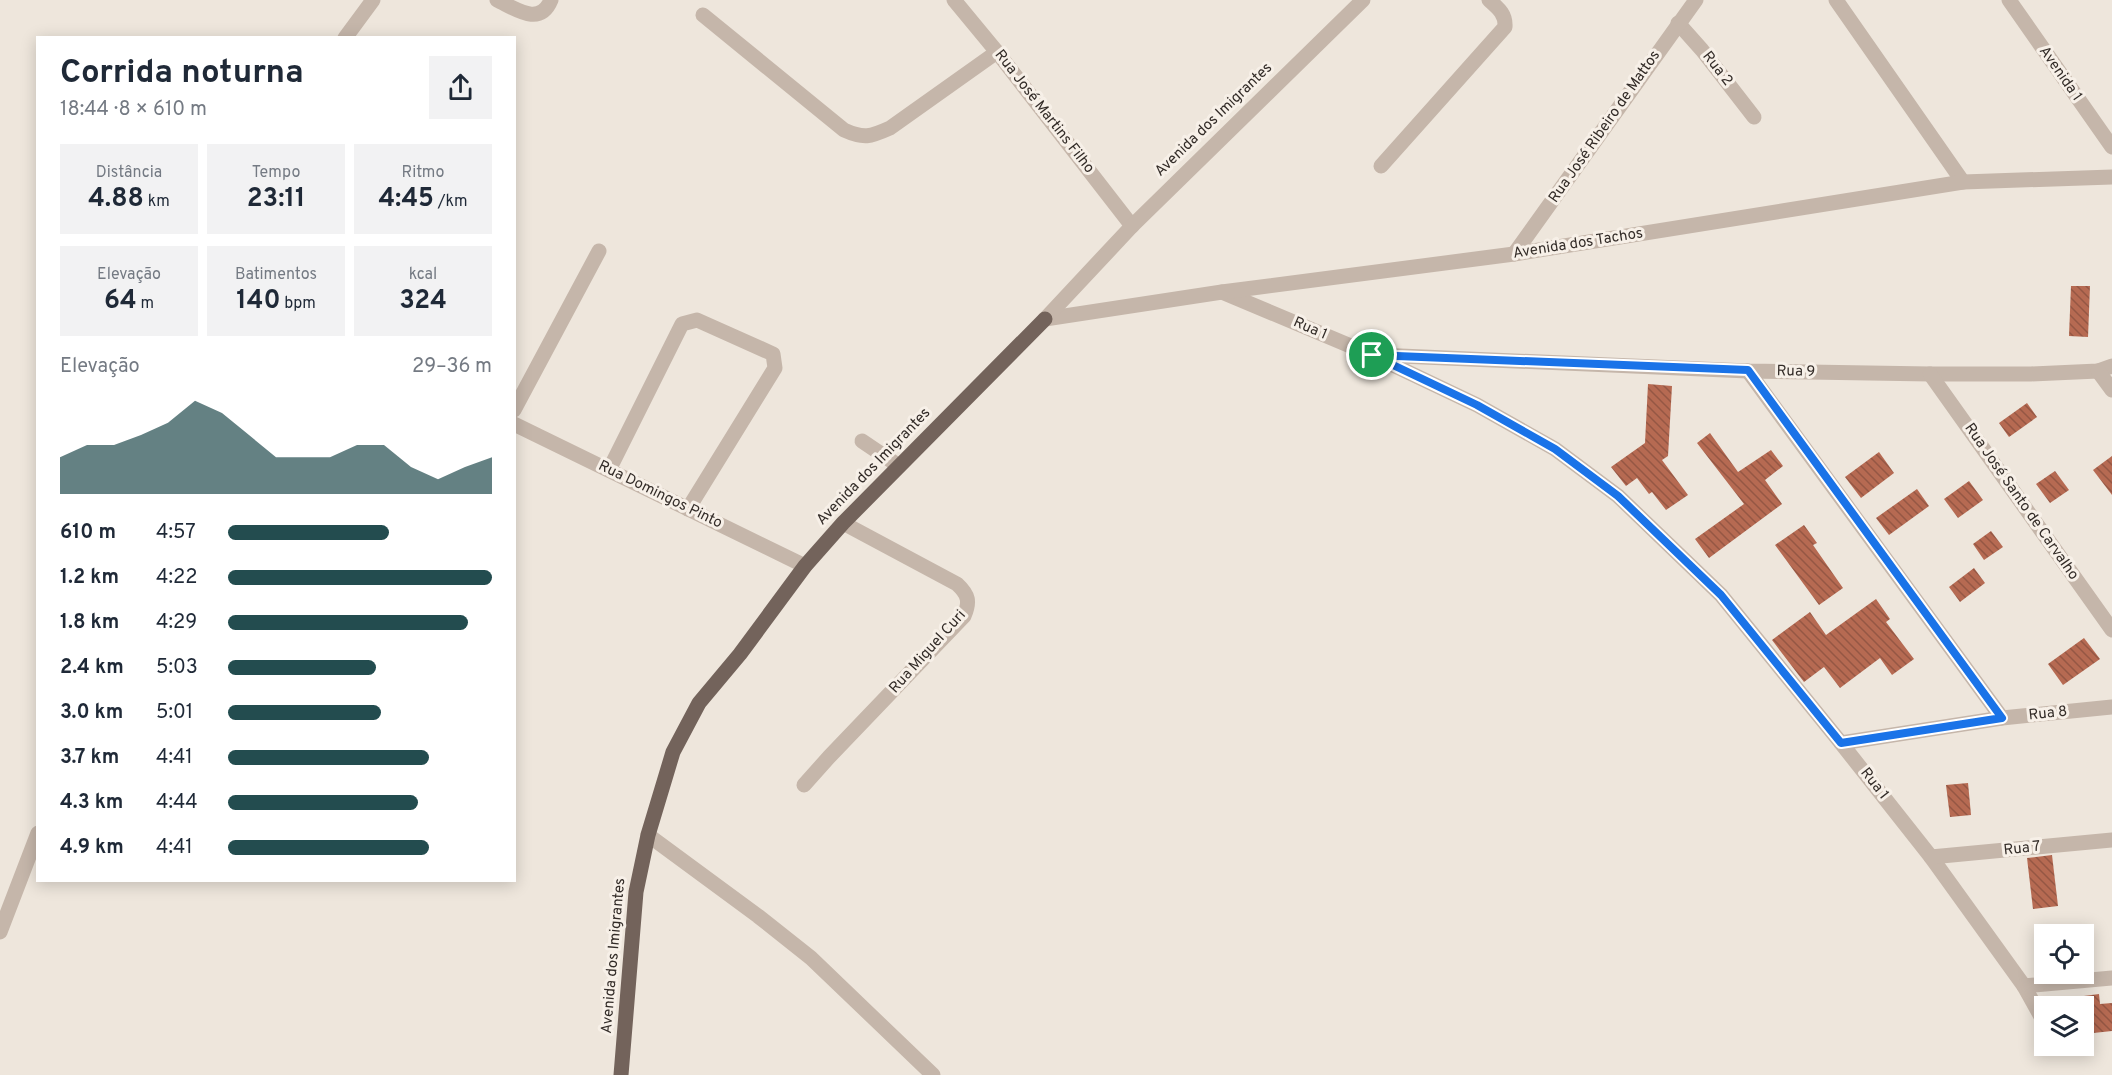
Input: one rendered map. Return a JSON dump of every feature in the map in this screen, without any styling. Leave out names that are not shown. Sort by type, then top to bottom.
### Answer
[{"type":"main road","name":"Avenida dos Imigrantes","points":[[621,1075],[636,892],[648,835],[674,752],[699,703],[740,654],[805,566],[843,523],[1045,319]]},
{"type":"street","points":[[346,36],[373,0]]},
{"type":"street","points":[[497,0],[530,15],[540,14],[548,8],[551,0]]},
{"type":"street","name":"Rua José Martins Filho","points":[[954,0],[1132,226]]},
{"type":"street","name":"Avenida dos Imigrantes","points":[[1045,319],[1132,226],[1363,0]]},
{"type":"street","points":[[1381,166],[1505,27],[1506,19],[1489,0]]},
{"type":"street","name":"Rua José Ribeiro de Mattos","points":[[1514,254],[1696,0]]},
{"type":"street","points":[[1836,0],[1963,182]]},
{"type":"street","name":"Avenida 1","points":[[2009,0],[2112,147]]},
{"type":"street","points":[[703,15],[844,130],[859,137],[874,135],[890,128],[997,52]]},
{"type":"street","name":"Rua 2","points":[[1678,23],[1754,117]]},
{"type":"street","name":"Avenida dos Tachos","points":[[1045,319],[1222,292],[1514,254],[1963,182],[2112,177]]},
{"type":"street","points":[[516,406],[599,251]]},
{"type":"street","name":"Rua 1","points":[[1222,292],[1372,355],[1477,405],[1555,449],[1618,496],[1721,595],[1931,857],[2024,986],[2034,1004]]},
{"type":"street","points":[[609,470],[681,324],[697,320],[773,354],[776,368],[688,509]]},
{"type":"street","name":"Rua 9","points":[[1372,355],[1748,370],[1930,374],[2031,374],[2105,368]]},
{"type":"street","points":[[2105,368],[2112,390]]},
{"type":"street","points":[[1748,370],[2002,718]]},
{"type":"street","name":"Rua José Santo de Carvalho","points":[[1930,374],[2112,630]]},
{"type":"street","name":"Rua Domingos Pinto","points":[[516,425],[805,566]]},
{"type":"street","points":[[862,441],[899,466]]},
{"type":"street","name":"Rua Miguel Curi","points":[[804,785],[964,616],[969,604],[966,592],[957,584],[843,523]]},
{"type":"street","name":"Rua 8","points":[[1841,743],[2002,718],[2112,707]]},
{"type":"street","points":[[648,835],[811,958],[933,1075]]},
{"type":"street","points":[[0,932],[36,838]]},
{"type":"street","name":"Rua 7","points":[[1931,857],[2112,840]]},
{"type":"street","points":[[2024,986],[2112,978]]},
{"type":"building","points":[[2071,286],[2090,286],[2088,337],[2069,336]]},
{"type":"building","points":[[1648,384],[1672,386],[1668,456],[1662,460],[1688,495],[1666,510],[1652,492],[1649,494],[1637,478],[1626,486],[1611,467],[1645,443]]},
{"type":"building","points":[[2027,403],[2037,417],[2009,437],[1999,423]]},
{"type":"building","points":[[1710,433],[1738,472],[1771,450],[1783,466],[1765,480],[1782,504],[1709,558],[1695,539],[1744,504],[1697,443]]},
{"type":"building","points":[[1879,452],[1894,473],[1861,498],[1845,477]]},
{"type":"building","points":[[2112,456],[2112,495],[2093,470]]},
{"type":"building","points":[[2055,471],[2069,490],[2050,503],[2036,484]]},
{"type":"building","points":[[1969,481],[1983,500],[1958,518],[1944,499]]},
{"type":"building","points":[[1917,489],[1929,506],[1889,535],[1876,518]]},
{"type":"building","points":[[1804,525],[1817,543],[1813,545],[1843,588],[1819,605],[1775,545]]},
{"type":"building","points":[[1991,531],[2003,547],[1984,560],[1973,544]]},
{"type":"building","points":[[1974,568],[1985,583],[1960,602],[1949,587]]},
{"type":"building","points":[[1876,599],[1890,619],[1886,622],[1914,659],[1892,675],[1880,658],[1840,688],[1824,667],[1804,682],[1772,640],[1810,612],[1826,635]]},
{"type":"building","points":[[2084,638],[2100,659],[2063,685],[2048,664]]},
{"type":"building","points":[[1968,783],[1971,815],[1950,817],[1946,785]]},
{"type":"building","points":[[2052,855],[2058,906],[2033,909],[2027,858]]},
{"type":"building","points":[[2099,994],[2100,1004],[2112,1003],[2112,1031],[2094,1033],[2094,996],[2084,996]]},
{"type":"route","points":[[1372,355],[1748,370],[2002,718],[1841,743],[1721,595],[1618,496],[1555,449],[1477,405],[1372,355]]}]
